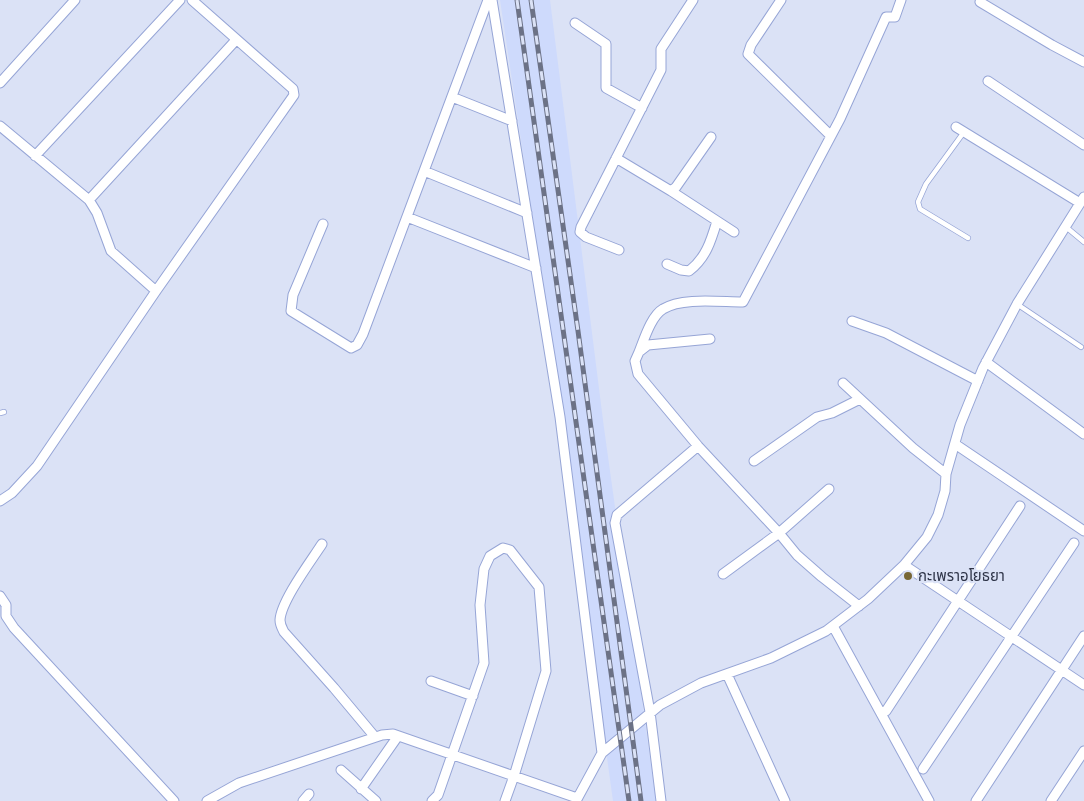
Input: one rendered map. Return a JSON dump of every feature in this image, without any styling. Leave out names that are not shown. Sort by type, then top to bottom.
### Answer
[{"type":"street","points":[[0,83],[75,0]]},
{"type":"street","points":[[35,156],[180,0]]},
{"type":"street","points":[[0,501],[12,493],[37,466],[294,95],[293,89],[192,0]]},
{"type":"street","points":[[323,224],[293,296],[290,311],[351,348],[357,344],[363,334],[488,0]]},
{"type":"street","points":[[492,0],[560,417],[602,754]]},
{"type":"street","points":[[619,250],[586,237],[580,232],[580,227],[662,70],[662,49],[694,0]]},
{"type":"street","points":[[781,0],[752,44],[748,54],[831,136]]},
{"type":"street","points":[[859,606],[822,578],[797,555],[698,446],[638,374],[635,361],[650,325],[662,309],[687,301],[743,302],[840,119],[886,17],[895,17],[901,0]]},
{"type":"street","points":[[980,2],[1084,62]]},
{"type":"street","points":[[575,23],[606,44],[606,88],[642,108]]},
{"type":"street","points":[[89,200],[236,40]]},
{"type":"street","points":[[988,81],[1084,145]]},
{"type":"street","points":[[452,97],[512,121]]},
{"type":"street","points":[[0,126],[89,200],[97,213],[111,251],[156,292]]},
{"type":"street","points":[[207,801],[239,783],[375,737],[393,734],[576,799],[602,754],[660,704],[702,683],[771,658],[826,631],[859,606],[904,565],[926,537],[938,515],[945,491],[946,474],[960,425],[986,362],[1017,304],[1082,200],[960,129]]},
{"type":"street","points":[[672,191],[712,137]]},
{"type":"street","points":[[616,158],[672,191],[734,232]]},
{"type":"street","points":[[424,171],[527,213]]},
{"type":"street","points":[[407,217],[536,268]]},
{"type":"street","points":[[667,264],[689,271],[697,264],[708,248],[717,221]]},
{"type":"street","points":[[852,321],[886,333],[978,381]]},
{"type":"street","points":[[639,352],[648,345],[710,339]]},
{"type":"street","points":[[986,362],[1084,434]]},
{"type":"street","points":[[843,383],[913,448],[946,474]]},
{"type":"street","points":[[754,461],[817,417],[832,413],[860,399]]},
{"type":"street","points":[[955,444],[1084,531]]},
{"type":"street","points":[[661,801],[650,712],[615,518],[698,446]]},
{"type":"street","points":[[723,574],[779,533],[829,489]]},
{"type":"street","points":[[886,711],[1020,506]]},
{"type":"street","points":[[923,769],[1013,637],[1074,543]]},
{"type":"street","points":[[322,544],[288,597],[280,617],[280,623],[284,632],[375,737]]},
{"type":"street","points":[[432,801],[438,795],[484,663],[480,605],[484,569],[490,556],[502,548],[510,550],[539,587],[546,671],[505,801]]},
{"type":"street","points":[[904,565],[1084,684]]},
{"type":"street","points":[[0,596],[6,605],[6,616],[14,628],[174,801]]},
{"type":"street","points":[[833,626],[929,801]]},
{"type":"street","points":[[976,801],[1084,636]]},
{"type":"street","points":[[728,674],[785,801]]},
{"type":"street","points":[[431,681],[473,696]]},
{"type":"street","points":[[361,788],[398,736]]},
{"type":"street","points":[[1051,801],[1084,751]]},
{"type":"street","points":[[341,770],[376,801]]},
{"type":"lane","points":[[960,129],[926,184],[918,202],[920,209],[968,238]]},
{"type":"lane","points":[[1066,227],[1084,242]]},
{"type":"lane","points":[[1017,304],[1081,347]]},
{"type":"shaded area","points":[[500,0],[550,0],[604,428],[656,801],[613,801],[529,194]]},
{"type":"railway","points":[[517,0],[629,801]]},
{"type":"railway","points":[[531,0],[578,331],[641,801]]},
{"type":"place","name":"กะเพราอโยธยา","points":[[908,576]]}]
